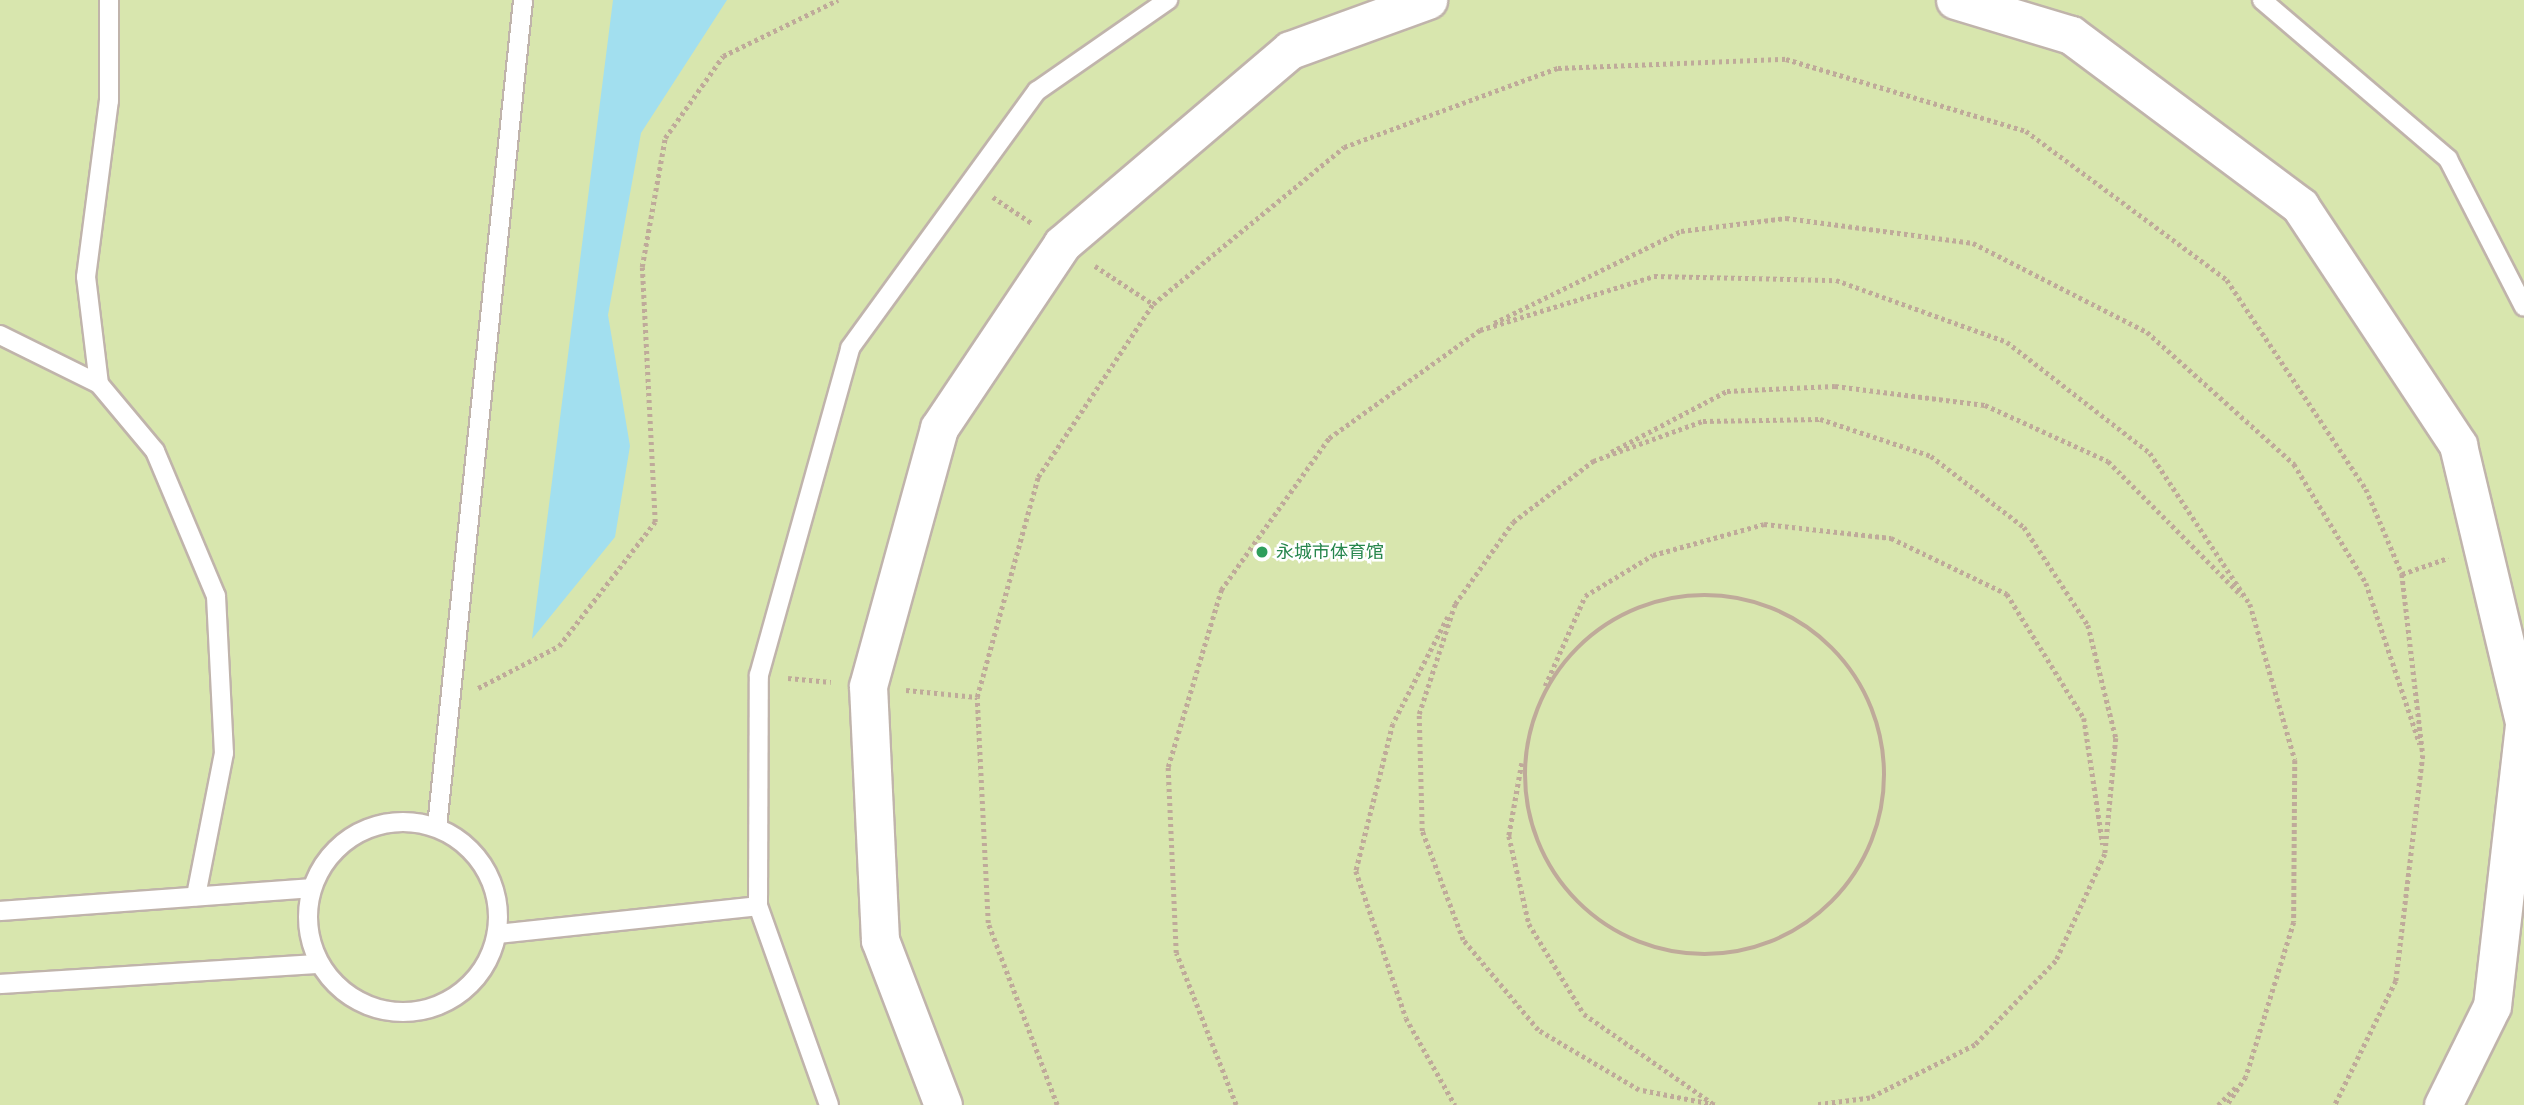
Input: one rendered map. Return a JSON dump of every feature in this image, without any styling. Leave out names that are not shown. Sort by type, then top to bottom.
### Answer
[{"type":"street","points":[[943,1105],[880,940],[868,686],[939,428],[1062,244],[1290,50],[1428,0]]},
{"type":"street","points":[[1955,0],[2071,35],[2301,206],[2458,446],[2524,724],[2492,1006],[2443,1105]]},
{"type":"lane","points":[[99,384],[86,278],[109,101],[109,0]]},
{"type":"lane","points":[[437,827],[523,0]]},
{"type":"lane","points":[[829,1105],[758,906],[759,675],[850,348],[1037,92],[1168,0]]},
{"type":"lane","points":[[2262,0],[2448,159],[2524,307]]},
{"type":"lane","points":[[0,335],[99,384],[155,451],[216,596],[224,753],[196,896]]},
{"type":"lane","points":[[406,821],[437,827],[466,844],[487,869],[498,901],[497,934],[486,965],[464,990],[435,1007],[413,1010],[369,1006],[341,990],[319,964],[309,940],[306,914],[311,888],[325,860],[347,838],[376,825],[406,821]]},
{"type":"lane","points":[[0,911],[311,888]]},
{"type":"lane","points":[[497,934],[758,906]]},
{"type":"lane","points":[[0,984],[319,964]]},
{"type":"path","points":[[449,702],[559,646],[655,522],[642,267],[666,138],[723,56],[838,0]]},
{"type":"path","points":[[1057,1105],[988,923],[977,697],[1038,477],[1153,304],[1344,147],[1558,68],[1786,59],[2026,131],[2227,280],[2366,489],[2403,574],[2423,755],[2396,981],[2334,1105]]},
{"type":"path","points":[[1236,1105],[1176,953],[1168,767],[1221,590],[1329,438],[1480,330],[1681,231],[1786,218],[1973,243],[2147,332],[2294,464],[2366,583],[2423,755]]},
{"type":"path","points":[[1480,330],[1654,276],[1836,280],[2007,342],[2150,453],[2250,604],[2295,760],[2294,922],[2246,1077],[2227,1105]]},
{"type":"path","points":[[1455,1105],[1406,1018],[1356,871],[1393,724],[1455,604],[1513,522],[1593,461],[1727,391],[1835,386],[1984,405],[2108,461],[2250,604]]},
{"type":"path","points":[[1593,461],[1703,421],[1820,419],[1931,456],[2024,527],[2088,625],[2116,738],[2105,854],[2056,961],[1975,1045],[1870,1098],[1815,1105]]},
{"type":"path","points":[[1716,1105],[1584,1014],[1529,925],[1509,836],[1524,753],[1542,693],[1585,596],[1653,555],[1764,524],[1891,538],[2007,594],[2084,718],[2105,854]]},
{"type":"path","points":[[1524,753],[1526,810],[1546,865],[1583,910],[1631,941],[1687,956],[1745,952],[1799,930],[1843,893],[1873,843],[1886,787],[1880,726],[1853,670],[1809,626],[1753,600],[1691,594],[1630,609],[1579,644],[1542,693]]},
{"type":"path","points":[[1455,604],[1419,714],[1420,779],[1422,831],[1463,940],[1538,1030],[1639,1090],[1716,1105]]},
{"type":"path","points":[[2218,1105],[2246,1077]]},
{"type":"green space","name":"永城市体育馆","points":[[0,0],[2524,0],[2524,1105],[0,1105]]},
{"type":"water","points":[[613,0],[727,0],[641,133],[608,315],[630,446],[615,537],[532,639]]},
{"type":"place","name":"永城市体育馆","points":[[1262,552]]}]
